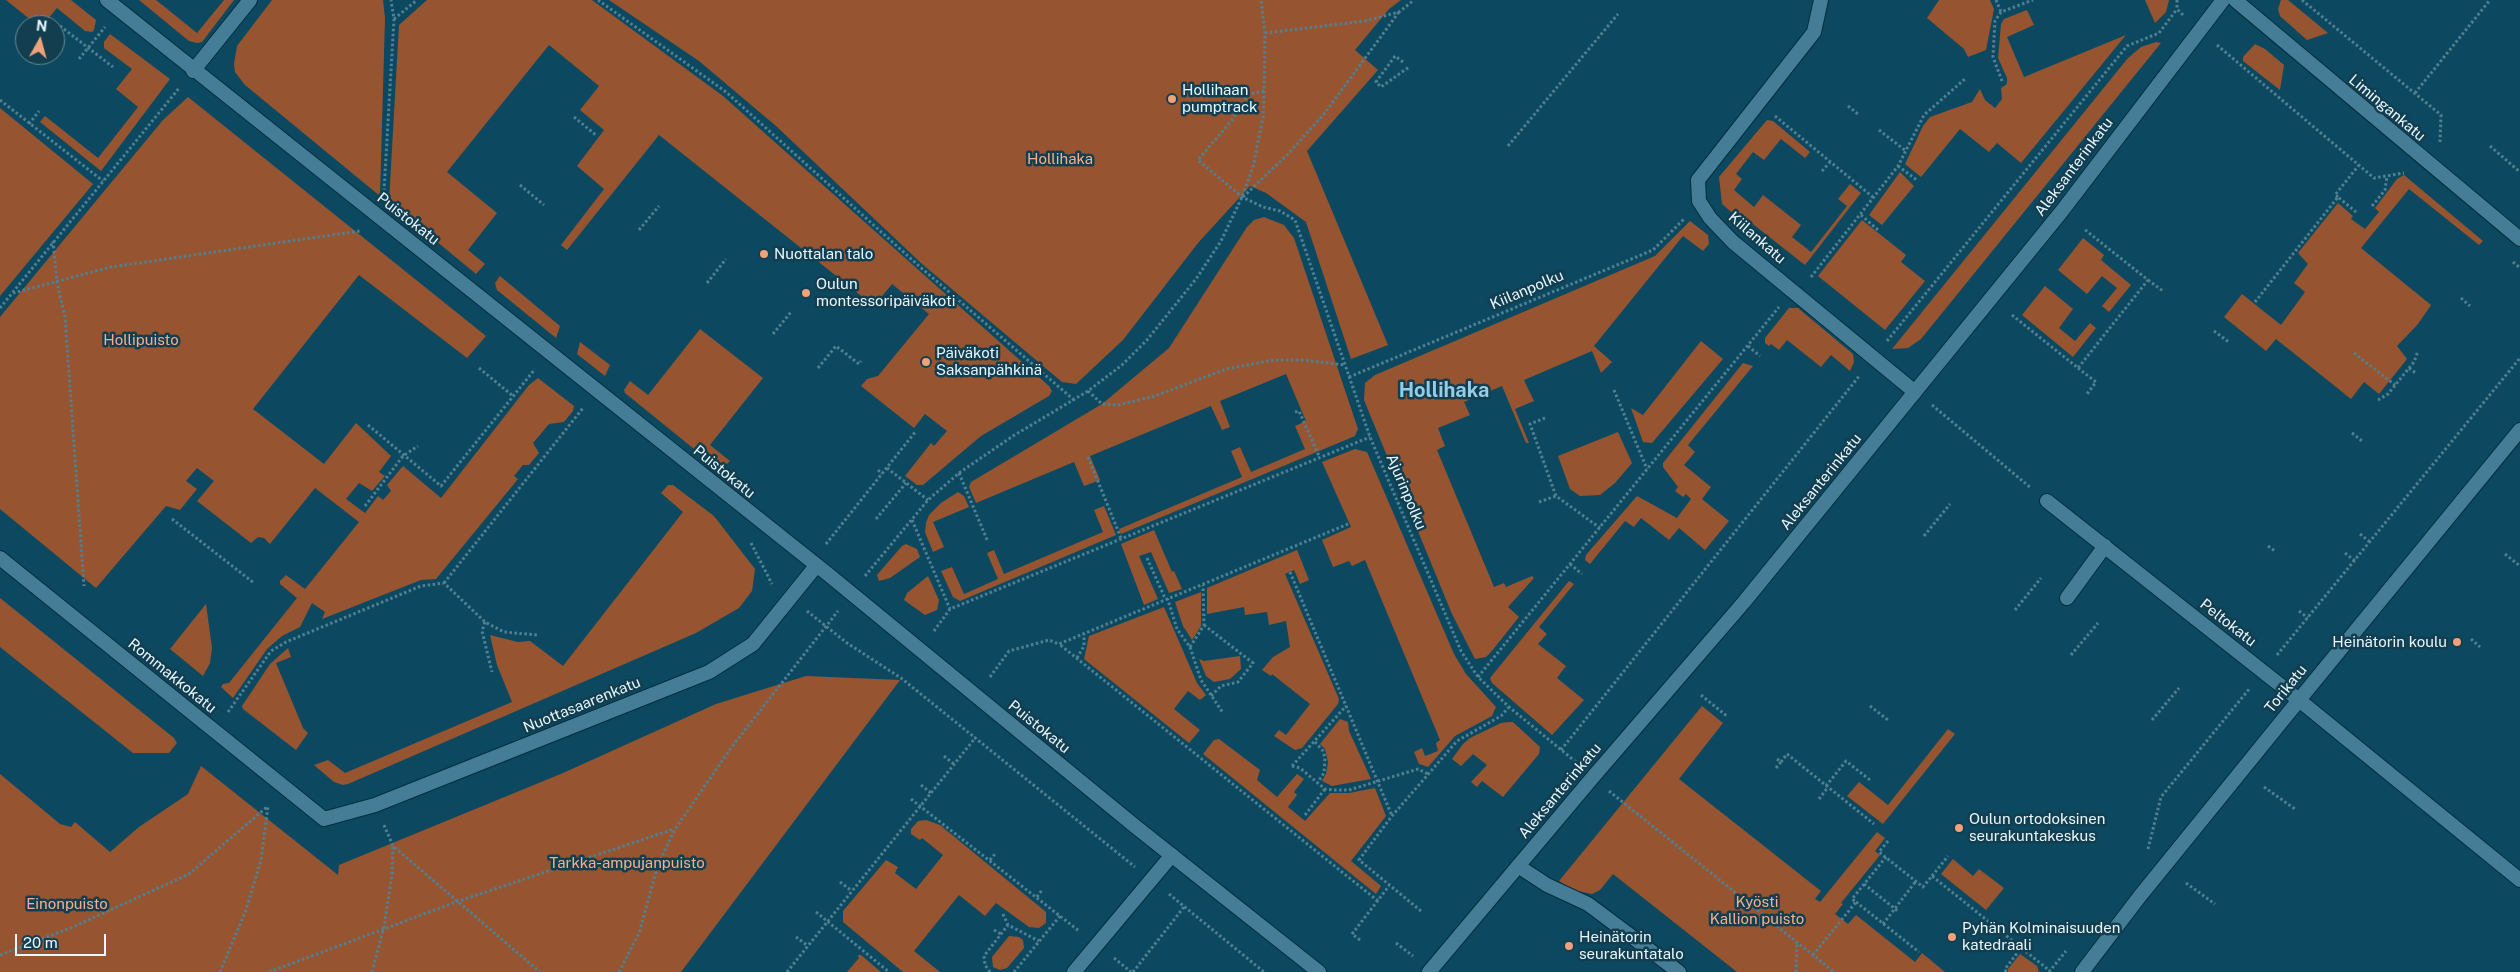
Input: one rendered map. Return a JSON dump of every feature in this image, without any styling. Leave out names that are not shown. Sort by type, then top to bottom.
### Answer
[{"type":"street","name":"Puistokatu","points":[[107,0],[193,71],[383,219],[851,594],[1319,972]]},
{"type":"street","points":[[193,71],[250,0]]},
{"type":"street","points":[[1699,202],[1698,180],[1814,32],[1821,0]]},
{"type":"street","name":"Aleksanterinkatu","points":[[1429,972],[1593,777],[1744,602],[2062,211],[2223,0]]},
{"type":"street","name":"Limingankatu","points":[[2235,0],[2520,239]]},
{"type":"street","name":"Kiilankatu","points":[[1699,202],[1710,218],[1734,242],[1796,291],[1915,392]]},
{"type":"street","name":"Torikatu","points":[[2082,972],[2299,700],[2520,430]]},
{"type":"street","name":"Peltokatu","points":[[2047,501],[2299,700],[2520,880]]},
{"type":"street","points":[[2067,598],[2105,546]]},
{"type":"street","name":"Rommakkokatu","points":[[0,558],[324,819]]},
{"type":"street","name":"Nuottasaarenkatu","points":[[324,819],[375,806],[709,672],[753,644],[816,566]]},
{"type":"street","points":[[1074,972],[1172,855]]},
{"type":"street","points":[[1518,866],[1547,885],[1588,904],[1678,972]]},
{"type":"path","points":[[383,219],[394,20],[391,0]]},
{"type":"path","points":[[394,20],[417,0]]},
{"type":"path","points":[[598,0],[726,92],[918,266],[1074,400]]},
{"type":"path","points":[[619,972],[639,933],[658,866],[675,829],[737,740],[851,594],[928,500],[959,473],[1012,436],[1088,391],[1122,365],[1147,340],[1196,280],[1221,241],[1242,198],[1253,167],[1259,138],[1264,91],[1265,33],[1261,0]]},
{"type":"path","points":[[1242,198],[1288,154],[1324,114],[1399,12],[1414,0]]},
{"type":"path","points":[[1996,0],[2001,12]]},
{"type":"path","points":[[2002,81],[1992,57],[1995,21],[2001,12],[2033,0]]},
{"type":"path","points":[[2302,0],[2441,115],[2440,145]]},
{"type":"path","points":[[2415,93],[2490,0]]},
{"type":"path","points":[[1265,33],[1365,21],[1399,12]]},
{"type":"path","points":[[1508,146],[1618,14]]},
{"type":"path","points":[[79,59],[108,22]]},
{"type":"path","points":[[65,30],[113,67]]},
{"type":"path","points":[[1403,62],[1395,56],[1376,82],[1381,87],[1409,67]]},
{"type":"path","points":[[2229,56],[2374,178],[2407,172]]},
{"type":"path","points":[[0,308],[193,71]]},
{"type":"path","points":[[1478,677],[1748,346],[1861,215],[1898,166],[1924,115],[1966,78]]},
{"type":"path","name":"Ajurinpolku","points":[[1264,91],[1249,94],[1232,120],[1198,160],[1242,198],[1263,207],[1280,211],[1295,220],[1370,436],[1461,651],[1478,677],[1509,707],[1834,972]]},
{"type":"path","points":[[0,100],[103,181]]},
{"type":"path","points":[[1759,103],[1874,198]]},
{"type":"path","points":[[1848,106],[1858,114]]},
{"type":"path","points":[[29,124],[39,111]]},
{"type":"path","points":[[574,118],[597,136]]},
{"type":"path","points":[[1879,130],[1906,150]]},
{"type":"path","points":[[2490,146],[2520,172]]},
{"type":"path","points":[[1822,171],[1830,162]]},
{"type":"path","points":[[2356,212],[2335,195],[2359,165]]},
{"type":"path","points":[[1898,166],[1918,181]]},
{"type":"path","points":[[2372,206],[2385,190],[2387,176]]},
{"type":"path","points":[[520,185],[544,205]]},
{"type":"path","points":[[2255,302],[2322,214],[2338,197]]},
{"type":"path","name":"Kiilanpolku","points":[[1349,377],[1653,250],[1699,202]]},
{"type":"path","points":[[639,230],[658,206]]},
{"type":"path","points":[[1861,215],[1878,230]]},
{"type":"path","points":[[2084,229],[2162,291]]},
{"type":"path","points":[[13,293],[111,268],[368,230]]},
{"type":"path","points":[[53,241],[57,282],[65,317],[84,586]]},
{"type":"path","points":[[2506,256],[2520,268]]},
{"type":"path","points":[[707,283],[726,260]]},
{"type":"path","points":[[2078,368],[2148,280]]},
{"type":"path","points":[[2260,288],[2264,290]]},
{"type":"path","points":[[2461,298],[2470,306]]},
{"type":"path","points":[[773,334],[791,312]]},
{"type":"path","points":[[2012,315],[2096,382],[2087,394]]},
{"type":"path","points":[[2214,331],[2230,343]]},
{"type":"path","points":[[818,368],[836,346],[859,364],[861,361]]},
{"type":"path","points":[[1748,346],[1760,356]]},
{"type":"path","points":[[2378,400],[2388,394],[2414,362],[2418,351]]},
{"type":"path","points":[[2354,353],[2395,385]]},
{"type":"path","points":[[1088,391],[1102,404],[1118,405],[1155,396],[1226,369],[1274,360],[1302,360],[1345,365]]},
{"type":"path","points":[[368,425],[441,486],[537,366]]},
{"type":"path","points":[[479,368],[513,396]]},
{"type":"path","points":[[2409,368],[2416,374]]},
{"type":"path","points":[[1614,390],[1647,469]]},
{"type":"path","points":[[1915,392],[2047,501]]},
{"type":"path","points":[[215,731],[272,651],[286,642],[421,586],[444,583],[585,405]]},
{"type":"path","points":[[1295,412],[1298,411],[1319,456]]},
{"type":"path","points":[[1545,418],[1530,424],[1556,496],[1600,528]]},
{"type":"path","points":[[824,546],[916,431]]},
{"type":"path","points":[[2352,433],[2362,441]]},
{"type":"path","points":[[932,634],[950,609],[1370,436]]},
{"type":"path","points":[[365,506],[403,456],[418,446]]},
{"type":"path","points":[[1088,457],[1121,538]]},
{"type":"path","points":[[887,468],[928,500]]},
{"type":"path","points":[[878,470],[882,474]]},
{"type":"path","points":[[959,473],[988,542]]},
{"type":"path","points":[[876,519],[906,483]]},
{"type":"path","points":[[1539,502],[1556,496]]},
{"type":"path","points":[[1924,536],[1950,504]]},
{"type":"path","points":[[172,519],[254,583]]},
{"type":"path","points":[[912,520],[950,609]]},
{"type":"path","points":[[1059,644],[1348,524]]},
{"type":"path","points":[[2360,534],[2370,542]]},
{"type":"path","points":[[2268,546],[2275,551]]},
{"type":"path","points":[[2345,553],[2355,560]]},
{"type":"path","points":[[2506,554],[2520,566]]},
{"type":"path","points":[[1147,558],[1168,600],[1177,628],[1190,647],[1201,680],[1223,713]]},
{"type":"path","points":[[1570,564],[1582,574]]},
{"type":"path","points":[[1290,572],[1392,816]]},
{"type":"path","points":[[2015,610],[2041,578]]},
{"type":"path","points":[[444,583],[485,622],[504,632],[537,634]]},
{"type":"path","points":[[1190,647],[1204,625],[1203,585]]},
{"type":"path","points":[[791,599],[847,643],[902,678],[1264,972]]},
{"type":"path","points":[[2299,611],[2308,618]]},
{"type":"path","points":[[485,622],[482,631],[492,672]]},
{"type":"path","points":[[2071,655],[2098,623]]},
{"type":"path","points":[[1204,625],[1253,663],[1238,682],[1221,686],[1211,696]]},
{"type":"path","points":[[1077,658],[1084,646],[1084,634]]},
{"type":"path","points":[[2471,639],[2480,646]]},
{"type":"path","points":[[988,680],[1009,651],[1048,640],[1059,644],[1378,901]]},
{"type":"path","points":[[2152,720],[2179,688]]},
{"type":"path","points":[[1701,695],[1728,717]]},
{"type":"path","points":[[1346,706],[1292,766],[1300,768],[1326,789],[1349,790],[1418,770],[1428,774]]},
{"type":"path","points":[[1870,706],[1888,720]]},
{"type":"path","points":[[1422,911],[1359,860],[1392,816],[1457,741],[1501,716],[1509,707]]},
{"type":"path","points":[[788,972],[976,737]]},
{"type":"path","points":[[1315,742],[1323,751],[1325,758],[1324,773],[1318,782]]},
{"type":"path","points":[[1776,768],[1787,754],[1874,824]]},
{"type":"path","points":[[944,756],[955,765]]},
{"type":"path","points":[[1777,759],[1781,762]]},
{"type":"path","points":[[1819,799],[1846,761],[1870,780]]},
{"type":"path","points":[[921,785],[931,793]]},
{"type":"path","points":[[2264,787],[2295,809]]},
{"type":"path","points":[[1305,815],[1326,789]]},
{"type":"path","points":[[911,798],[1132,972],[1184,907]]},
{"type":"path","points":[[0,955],[73,927],[189,874],[268,806],[261,860],[246,910],[220,972]]},
{"type":"path","points":[[269,972],[384,927],[675,829]]},
{"type":"path","points":[[1888,841],[1879,852],[1923,887],[1948,856]]},
{"type":"path","points":[[372,972],[384,927],[392,875],[393,846],[456,902],[540,972]]},
{"type":"path","points":[[990,860],[995,854]]},
{"type":"path","points":[[1886,857],[1852,899],[1919,952]]},
{"type":"path","points":[[1932,876],[2050,971]]},
{"type":"path","points":[[1883,924],[1916,881]]},
{"type":"path","points":[[840,882],[852,891]]},
{"type":"path","points":[[2186,883],[2214,904]]},
{"type":"path","points":[[1864,884],[1899,912]]},
{"type":"path","points":[[1360,940],[1352,934],[1390,886]]},
{"type":"path","points":[[1036,897],[1042,890]]},
{"type":"path","points":[[1813,955],[1856,902]]},
{"type":"path","points":[[816,912],[889,972]]},
{"type":"path","points":[[1003,914],[1008,924],[1039,941]]},
{"type":"path","points":[[1014,972],[1060,916]]},
{"type":"path","points":[[990,972],[985,964],[984,956],[1008,924]]},
{"type":"path","points":[[994,930],[1000,934]]},
{"type":"path","points":[[796,937],[808,946]]},
{"type":"path","points":[[1796,972],[1797,942]]},
{"type":"path","points":[[2006,972],[2005,968],[2021,948]]},
{"type":"green space","points":[[6,0],[71,0],[96,20],[92,32],[85,31],[57,8],[51,15],[25,15]]},
{"type":"green space","points":[[139,0],[156,0],[197,33],[224,0],[234,0],[202,42],[197,43],[189,41]]},
{"type":"green space","points":[[272,0],[383,0],[385,18],[380,196],[245,85],[235,72],[234,64],[237,46]]},
{"type":"green space","points":[[427,0],[592,0],[723,96],[1049,386],[1052,391],[1049,396],[981,436],[923,485],[917,485],[905,476],[931,443],[934,446],[947,431],[925,414],[914,428],[861,386],[867,379],[878,376],[929,314],[892,284],[874,306],[659,135],[567,250],[561,245],[604,189],[577,166],[604,130],[580,110],[599,86],[549,45],[447,172],[497,213],[468,250],[485,264],[476,274],[389,202],[399,25]]},
{"type":"green space","name":"Hollihaka","points":[[609,0],[1401,0],[1389,9],[1355,50],[1378,70],[1307,151],[1388,345],[1351,359],[1306,222],[1266,193],[1250,186],[1198,243],[1123,340],[1076,384],[1062,382],[921,263],[776,126],[699,61]]},
{"type":"green space","points":[[1939,0],[1990,0],[1994,9],[1986,50],[1968,57],[1964,49],[1927,18]]},
{"type":"green space","points":[[2145,0],[2169,0],[2166,12],[2155,23]]},
{"type":"green space","points":[[2281,0],[2288,0],[2328,33],[2307,40],[2280,16],[2278,9]]},
{"type":"green space","points":[[2027,10],[2034,25],[2007,37],[2024,77],[2126,35],[2021,163],[1997,143],[1989,152],[1960,129],[1921,177],[1905,164],[1923,126],[1930,117],[1972,102],[1980,89],[1985,100],[1995,108],[2002,99],[2001,88],[2007,84],[2007,78],[1998,58],[2001,24],[2004,19]]},
{"type":"green space","points":[[110,34],[170,79],[101,171],[40,122],[45,116],[98,158],[138,107],[116,89],[132,69],[104,48],[104,42]]},
{"type":"green space","points":[[2156,42],[2161,43],[1921,339],[1908,348],[1892,349],[2128,58],[2141,47]]},
{"type":"green space","points":[[2255,44],[2265,49],[2284,65],[2280,90],[2243,61],[2243,57]]},
{"type":"green space","name":"Hollipuisto","points":[[188,97],[486,336],[467,358],[359,275],[253,409],[324,464],[356,423],[391,456],[379,472],[385,476],[372,491],[359,483],[346,499],[365,513],[378,496],[383,500],[391,491],[387,485],[403,466],[441,498],[529,385],[538,378],[574,406],[573,411],[564,422],[549,424],[533,443],[539,453],[529,465],[523,465],[514,476],[518,479],[436,579],[421,580],[322,619],[325,612],[312,603],[300,627],[282,636],[267,649],[233,698],[221,687],[223,684],[229,683],[297,598],[280,584],[280,581],[286,575],[305,589],[359,522],[315,488],[270,544],[264,538],[258,537],[251,543],[197,501],[214,481],[197,468],[186,481],[197,489],[180,510],[166,506],[96,588],[0,509],[0,317],[163,120]]},
{"type":"green space","points":[[0,108],[93,184],[0,296]]},
{"type":"green space","points":[[1767,120],[1773,121],[1810,152],[1805,158],[1781,139],[1764,160],[1753,152],[1736,174],[1742,179],[1734,190],[1754,207],[1763,195],[1801,225],[1792,237],[1811,252],[1847,206],[1838,199],[1850,184],[1861,193],[1805,265],[1740,214],[1737,217],[1722,204],[1719,177]]},
{"type":"green space","points":[[1900,172],[1914,186],[1882,225],[1869,215]]},
{"type":"green space","points":[[2404,175],[2483,241],[2479,245],[2409,189],[2361,248],[2431,305],[2418,324],[2397,346],[2407,359],[2379,394],[2364,382],[2351,399],[2276,339],[2266,351],[2224,317],[2242,294],[2281,325],[2305,292],[2294,283],[2308,264],[2298,253],[2338,203],[2353,216],[2351,219],[2365,229],[2379,212],[2375,208],[2397,179]]},
{"type":"green space","points":[[1264,217],[1284,225],[1294,238],[1358,429],[1355,436],[1121,534],[1119,529],[1242,477],[1231,451],[1240,447],[1251,472],[1305,449],[1295,426],[1306,421],[1286,374],[1220,401],[1230,427],[1222,430],[1211,406],[1090,456],[1100,480],[1084,486],[1074,462],[976,503],[969,487],[971,482],[1102,404],[1169,348],[1247,227],[1254,220]]},
{"type":"green space","points":[[1862,220],[1906,255],[1901,262],[1925,281],[1885,330],[1818,276]]},
{"type":"green space","points":[[1690,221],[1708,235],[1709,244],[1703,251],[1683,236],[1594,346],[1612,362],[1601,373],[1592,351],[1524,380],[1534,401],[1515,409],[1529,443],[1526,443],[1502,386],[1464,402],[1470,415],[1438,428],[1445,446],[1437,450],[1494,587],[1504,583],[1506,587],[1532,576],[1534,578],[1508,607],[1519,617],[1486,657],[1475,659],[1452,614],[1364,400],[1365,383],[1375,375],[1655,256]]},
{"type":"green space","points":[[2083,238],[2104,255],[2101,260],[2131,285],[2109,312],[2102,306],[2117,288],[2102,276],[2087,294],[2058,270]]},
{"type":"green space","points":[[500,276],[560,326],[556,338],[497,290],[495,283]]},
{"type":"green space","points":[[2045,286],[2073,309],[2059,328],[2075,341],[2090,323],[2096,328],[2073,357],[2022,315]]},
{"type":"green space","points":[[1789,308],[1798,308],[1853,354],[1854,362],[1850,371],[1831,355],[1821,367],[1787,340],[1779,350],[1771,344],[1769,346],[1765,343],[1765,338]]},
{"type":"green space","points":[[700,329],[763,378],[710,445],[730,461],[720,470],[625,393],[624,390],[630,381],[648,395]]},
{"type":"green space","points":[[1701,341],[1723,359],[1652,443],[1643,442],[1631,408],[1643,415]]},
{"type":"green space","points":[[580,342],[610,365],[605,376],[577,354]]},
{"type":"green space","points":[[1743,363],[1753,366],[1688,445],[1695,452],[1684,465],[1711,487],[1702,499],[1729,521],[1705,550],[1679,528],[1669,540],[1641,518],[1634,527],[1625,521],[1590,564],[1585,560],[1586,555],[1637,496],[1677,518],[1691,499],[1686,494],[1683,497],[1675,491],[1678,487],[1663,467],[1663,463]]},
{"type":"green space","points":[[1618,432],[1632,463],[1615,483],[1600,495],[1580,496],[1570,489],[1558,456]]},
{"type":"green space","points":[[1355,449],[1367,452],[1454,654],[1466,674],[1496,707],[1492,716],[1455,736],[1428,767],[1419,764],[1414,752],[1422,748],[1425,756],[1438,751],[1436,743],[1440,740],[1365,560],[1352,566],[1349,561],[1333,567],[1322,540],[1351,527],[1322,462]]},
{"type":"green space","points":[[668,485],[673,485],[714,516],[755,569],[752,591],[739,608],[696,633],[348,784],[343,785],[334,782],[314,765],[328,760],[345,773],[512,702],[497,665],[490,635],[518,642],[530,641],[563,666],[683,512],[661,493]]},
{"type":"green space","points":[[958,492],[964,496],[969,507],[933,522],[944,547],[933,552],[925,532],[929,515],[941,503]]},
{"type":"green space","points":[[1104,506],[1116,535],[960,601],[953,597],[941,571],[952,567],[964,594],[998,579],[987,553],[994,550],[1004,574],[1103,532],[1094,510]]},
{"type":"green space","points":[[1154,530],[1172,572],[1174,571],[1182,589],[1169,593],[1151,552],[1139,556],[1158,599],[1144,605],[1121,544]]},
{"type":"green space","points":[[906,544],[917,549],[920,557],[890,578],[879,581],[877,575],[902,546]]},
{"type":"green space","points":[[1297,550],[1309,580],[1300,584],[1294,570],[1285,574],[1339,699],[1338,704],[1302,748],[1295,750],[1274,736],[1279,730],[1286,735],[1310,704],[1272,674],[1271,676],[1262,670],[1273,657],[1290,647],[1286,621],[1269,625],[1267,612],[1245,615],[1244,607],[1207,614],[1207,588]]},
{"type":"green space","points":[[928,576],[939,600],[937,610],[925,615],[904,600],[907,593]]},
{"type":"green space","points":[[1569,581],[1574,584],[1539,627],[1547,634],[1538,644],[1566,666],[1557,678],[1584,700],[1552,735],[1492,683],[1490,678]]},
{"type":"green space","points":[[1201,592],[1201,626],[1192,640],[1183,626],[1175,602]]},
{"type":"green space","points":[[0,598],[174,738],[177,743],[169,753],[133,753],[0,647]]},
{"type":"green space","points":[[206,604],[212,648],[210,663],[203,676],[170,649]]},
{"type":"green space","points":[[1164,607],[1197,683],[1206,695],[1200,700],[1188,691],[1174,709],[1200,730],[1189,743],[1084,659],[1089,636]]},
{"type":"green space","points":[[288,648],[291,657],[276,663],[303,728],[308,733],[296,750],[243,709],[242,706],[270,664]]},
{"type":"green space","points":[[1240,656],[1241,669],[1230,679],[1214,682],[1206,676],[1199,659],[1204,661]]},
{"type":"green space","name":"Tarkka-ampujanpuisto","points":[[806,676],[900,680],[681,972],[0,972],[0,774],[60,824],[71,827],[75,822],[110,852],[139,827],[188,794],[201,766],[338,875],[339,865],[563,773],[716,704]]},
{"type":"green space","name":"Kyösti Kallion puisto","points":[[1702,706],[1723,723],[1679,779],[1821,891],[1815,899],[1820,902],[1877,832],[1885,838],[1875,851],[1880,855],[1841,903],[1843,904],[1835,914],[1848,924],[1856,915],[1915,962],[1922,953],[1945,972],[1737,972],[1613,874],[1600,890],[1592,894],[1573,890],[1559,881]]},
{"type":"green space","points":[[1340,719],[1348,722],[1349,731],[1371,779],[1332,786],[1322,781],[1326,774],[1328,762],[1325,749],[1320,744]]},
{"type":"green space","points":[[1513,722],[1540,747],[1539,754],[1503,797],[1482,781],[1477,787],[1471,782],[1487,765],[1473,754],[1461,766],[1452,759],[1470,738],[1501,723]]},
{"type":"green space","points":[[1948,729],[1955,734],[1883,824],[1847,796],[1859,782],[1888,805]]},
{"type":"green space","points":[[1219,739],[1260,770],[1257,780],[1277,797],[1297,774],[1304,779],[1294,792],[1297,795],[1288,807],[1305,821],[1330,793],[1349,793],[1375,788],[1386,816],[1351,861],[1381,886],[1376,894],[1203,754],[1214,740]]},
{"type":"green space","points":[[926,820],[940,825],[1046,912],[1046,923],[1039,928],[1029,927],[996,903],[985,916],[959,895],[914,951],[940,972],[903,972],[843,922],[843,911],[886,860],[898,867],[895,873],[916,889],[943,855],[922,838],[920,840],[911,834],[911,829],[918,821]]},
{"type":"green space","points":[[1953,859],[1973,876],[1979,869],[2004,888],[1986,910],[1941,874]]},
{"type":"green space","points":[[1009,936],[1019,937],[1023,940],[1024,948],[1007,968],[1000,970],[993,967],[992,957]]},
{"type":"green space","points":[[2020,954],[2037,966],[2039,972],[2008,972],[2008,969]]},
{"type":"green space","points":[[858,955],[861,955],[881,972],[847,972],[859,958]]},
{"type":"place","name":"Hollihaan pumptrack","points":[[1172,99]]},
{"type":"place","name":"Nuottalan talo","points":[[764,254]]},
{"type":"place","name":"Oulun montessoripäiväkoti","points":[[806,293]]},
{"type":"place","name":"Päiväkoti Saksanpähkinä","points":[[926,362]]},
{"type":"place","name":"Heinätorin koulu","points":[[2457,642]]},
{"type":"place","name":"Oulun ortodoksinen seurakuntakeskus","points":[[1959,828]]},
{"type":"place","name":"Pyhän Kolminaisuuden katedraali","points":[[1952,937]]},
{"type":"place","name":"Heinätorin seurakuntatalo","points":[[1569,946]]},
{"type":"district","name":"Hollihaka","points":[[1444,391]]},
{"type":"park label","name":"Einonpuisto","points":[[67,904]]}]
